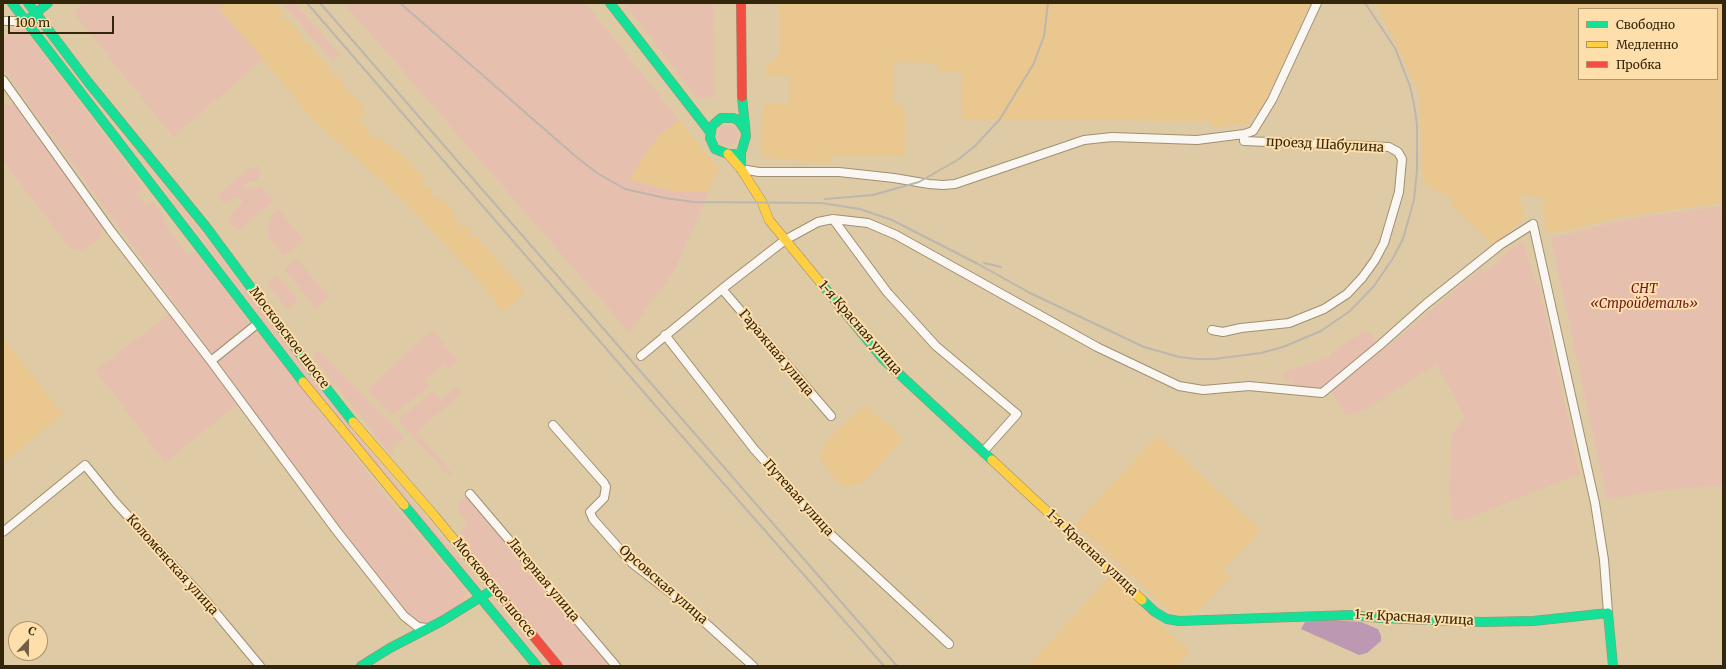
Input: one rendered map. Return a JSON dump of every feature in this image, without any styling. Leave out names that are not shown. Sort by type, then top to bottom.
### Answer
[{"type":"street","name":"Московское шоссе","points":[[12,3],[103,120],[257,324],[341,430],[537,666]]},
{"type":"street","name":"Московское шоссе","points":[[18,11],[28,3],[88,82],[208,228],[303,358],[356,426],[433,514],[558,666]]},
{"type":"street","points":[[4,22],[26,21],[48,3]]},
{"type":"street","points":[[610,3],[710,132],[712,144],[715,149],[728,154],[734,154],[742,147],[745,142],[746,130],[742,105]]},
{"type":"street","points":[[733,118],[742,110],[741,3]]},
{"type":"street","points":[[742,147],[741,169],[759,172],[839,172],[943,185],[955,184],[1070,144],[1098,138],[1112,137],[1197,140],[1244,134],[1253,131],[1272,100],[1317,3]]},
{"type":"street","points":[[4,22],[18,11]]},
{"type":"street","points":[[3,80],[111,231],[211,361],[336,530],[404,616],[418,627],[428,628]]},
{"type":"street","points":[[698,117],[716,122],[727,117],[733,118],[738,120],[746,130]]},
{"type":"street","points":[[710,132],[716,122]]},
{"type":"street","name":"проезд Шабулина","points":[[1212,330],[1223,332],[1241,328],[1290,323],[1324,309],[1347,294],[1366,272],[1384,243],[1399,192],[1402,159],[1398,152],[1389,147],[1244,141],[1244,134]]},
{"type":"street","name":"1-я Красная улица","points":[[728,154],[741,169],[762,202],[769,220],[883,359],[1155,612],[1167,619],[1179,621],[1350,614],[1380,618],[1482,622],[1533,620],[1608,613]]},
{"type":"street","points":[[833,219],[887,292],[936,346],[1016,414],[982,452]]},
{"type":"street","points":[[641,356],[722,289],[785,240],[818,222],[833,219],[868,223],[896,234],[1097,347],[1179,386],[1203,390],[1249,386],[1322,393],[1380,345],[1426,304],[1500,245],[1533,224],[1590,485],[1604,560],[1613,666]]},
{"type":"street","name":"Гаражная улица","points":[[722,289],[830,416]]},
{"type":"street","points":[[211,361],[257,324]]},
{"type":"street","name":"Путевая улица","points":[[666,335],[754,449],[828,532],[949,644]]},
{"type":"street","name":"Орсовская улица","points":[[553,425],[606,487],[604,498],[590,512],[593,519],[632,563],[680,600],[753,666]]},
{"type":"street","name":"Коломенская улица","points":[[3,532],[85,465],[116,503],[206,601],[260,666]]},
{"type":"street","name":"Лагерная улица","points":[[470,494],[616,666]]},
{"type":"street","points":[[361,666],[494,589]]},
{"type":"shaded area","points":[[226,3],[277,3],[275,5],[284,14],[281,18],[283,21],[286,18],[304,38],[301,41],[304,44],[307,42],[333,72],[330,75],[332,78],[336,75],[345,84],[343,87],[365,107],[361,111],[365,114],[360,120],[369,129],[367,132],[376,140],[379,137],[408,160],[424,178],[421,182],[426,189],[430,186],[434,190],[431,193],[436,199],[440,196],[455,213],[452,216],[463,228],[467,225],[471,230],[468,233],[473,238],[476,236],[525,292],[502,313],[497,307],[499,306],[474,275],[406,203],[305,112],[293,95],[219,9]]},
{"type":"shaded area","points":[[780,3],[1310,3],[1261,109],[1246,124],[1211,128],[1211,121],[962,119],[961,71],[938,71],[937,63],[894,62],[894,104],[904,105],[906,156],[831,155],[829,164],[761,157],[763,104],[789,104],[789,76],[766,76],[766,62],[775,62],[776,55],[780,55]]},
{"type":"shaded area","points":[[1376,3],[1723,3],[1723,201],[1721,203],[1620,217],[1563,231],[1545,232],[1543,197],[1519,195],[1525,218],[1493,245],[1451,204],[1452,197],[1432,189],[1423,180],[1419,93]]},
{"type":"shaded area","points":[[679,120],[719,169],[709,191],[675,192],[629,179],[658,136]]},
{"type":"shaded area","points":[[3,338],[63,414],[3,463]]},
{"type":"shaded area","points":[[865,405],[887,424],[891,425],[902,439],[866,480],[858,484],[840,486],[819,457],[828,439]]},
{"type":"shaded area","points":[[1158,435],[1261,530],[1223,570],[1231,577],[1195,614],[1175,616],[1075,524]]},
{"type":"shaded area","points":[[1109,577],[1190,651],[1177,666],[1028,666]]},
{"type":"shaded area","points":[[1331,620],[1361,622],[1378,629],[1381,636],[1381,641],[1367,653],[1359,655],[1301,629],[1305,622]]},
{"type":"green space","points":[[84,3],[226,3],[219,9],[263,59],[173,137],[74,13]]},
{"type":"green space","points":[[282,3],[295,3],[340,55],[333,61]]},
{"type":"green space","points":[[344,3],[585,3],[679,120],[658,136],[629,179],[675,192],[709,191],[675,270],[629,332]]},
{"type":"green space","points":[[624,3],[713,3],[714,98],[697,98]]},
{"type":"green space","points":[[15,28],[25,30],[144,188],[136,193],[146,206],[152,201],[165,217],[164,223],[188,256],[195,251],[248,321],[249,325],[246,329],[215,354],[210,351],[35,113],[3,67],[3,38]]},
{"type":"green space","points":[[13,104],[102,225],[101,237],[82,250],[70,248],[3,161],[3,108],[6,105]]},
{"type":"green space","points":[[728,125],[735,128],[738,135],[735,142],[728,145],[721,142],[718,135],[721,128]]},
{"type":"green space","points":[[128,141],[196,226],[347,424],[482,586],[479,586],[343,426]]},
{"type":"green space","points":[[257,165],[261,171],[258,176],[258,181],[248,181],[242,187],[248,189],[260,186],[274,202],[238,230],[230,223],[232,212],[243,202],[239,197],[223,203],[218,195],[242,174]]},
{"type":"green space","name":"СНТ «Стройдеталь»","points":[[1721,206],[1723,217],[1723,485],[1654,491],[1607,499],[1551,238],[1623,220]]},
{"type":"green space","points":[[278,209],[304,240],[283,256],[270,238],[267,230],[271,217]]},
{"type":"green space","points":[[1521,242],[1525,248],[1536,285],[1539,284],[1565,406],[1572,430],[1570,432],[1580,474],[1468,518],[1453,521],[1449,490],[1451,440],[1453,432],[1466,418],[1436,364],[1365,410],[1346,415],[1328,386],[1313,391],[1294,389],[1293,379],[1284,379],[1284,372],[1330,357],[1332,352],[1366,330],[1385,349],[1481,269],[1484,273]]},
{"type":"green space","points":[[297,259],[329,297],[316,308],[284,269]]},
{"type":"green space","points":[[277,275],[298,300],[287,309],[267,283]]},
{"type":"green space","points":[[171,313],[239,403],[165,462],[96,370]]},
{"type":"green space","points":[[432,330],[458,361],[449,370],[443,364],[425,380],[429,386],[395,414],[390,414],[368,389]]},
{"type":"green space","points":[[255,332],[259,333],[387,498],[465,590],[464,601],[430,624],[421,625],[406,614],[364,562],[219,367],[219,360],[223,355],[250,334]]},
{"type":"green space","points":[[317,352],[320,352],[402,435],[403,439],[391,449],[395,454],[392,456],[314,358],[314,355]]},
{"type":"green space","points":[[457,387],[460,391],[459,395],[416,433],[452,473],[449,475],[400,423],[399,420],[432,390],[441,400]]},
{"type":"green space","points":[[470,494],[616,666],[561,666],[453,539],[459,535],[467,524],[457,509],[460,502]]},
{"type":"green space","points":[[496,603],[549,666],[546,666],[495,606]]},
{"type":"railway","points":[[307,3],[674,427],[884,666]]},
{"type":"railway","points":[[320,3],[897,666]]},
{"type":"railway","points":[[400,3],[574,155],[597,173],[625,189],[665,198],[694,202],[821,203],[860,209],[892,220],[978,264],[1030,293],[1144,347],[1179,357],[1196,359],[1214,359],[1261,353],[1283,347],[1321,331],[1350,311],[1374,286],[1393,258],[1403,239],[1414,200],[1417,170],[1417,125],[1414,104],[1410,86],[1395,48],[1365,3]]},
{"type":"railway","points":[[825,199],[873,195],[919,182],[959,159],[975,146],[1000,119],[1034,63],[1044,36],[1048,3]]},
{"type":"railway","points":[[984,263],[1001,267]]},
{"type":"traffic: fast","points":[[12,3],[303,382]]},
{"type":"traffic: fast","points":[[28,3],[88,82],[207,228],[303,358],[353,422]]},
{"type":"traffic: fast","points":[[30,18],[48,3]]},
{"type":"traffic: fast","points":[[610,3],[710,132]]},
{"type":"traffic: fast","points":[[741,169],[741,153],[746,136],[742,97]]},
{"type":"traffic: fast","points":[[734,154],[728,154],[715,149],[710,138],[712,126],[721,118],[733,118],[738,120],[745,130]]},
{"type":"traffic: fast","points":[[820,282],[883,359],[992,460]]},
{"type":"traffic: fast","points":[[404,505],[537,666]]},
{"type":"traffic: fast","points":[[361,666],[390,648],[442,621],[494,589]]},
{"type":"traffic: fast","points":[[1142,600],[1155,612],[1167,619],[1179,621],[1350,615],[1381,618],[1482,622],[1533,621],[1608,613],[1613,666]]},
{"type":"traffic: slow","points":[[728,154],[741,169],[762,202],[769,220],[820,282]]},
{"type":"traffic: slow","points":[[303,382],[404,505]]},
{"type":"traffic: slow","points":[[353,422],[433,514],[479,570]]},
{"type":"traffic: slow","points":[[992,460],[1142,600]]},
{"type":"traffic: jam","points":[[741,3],[742,97]]},
{"type":"traffic: jam","points":[[479,570],[558,666]]}]
